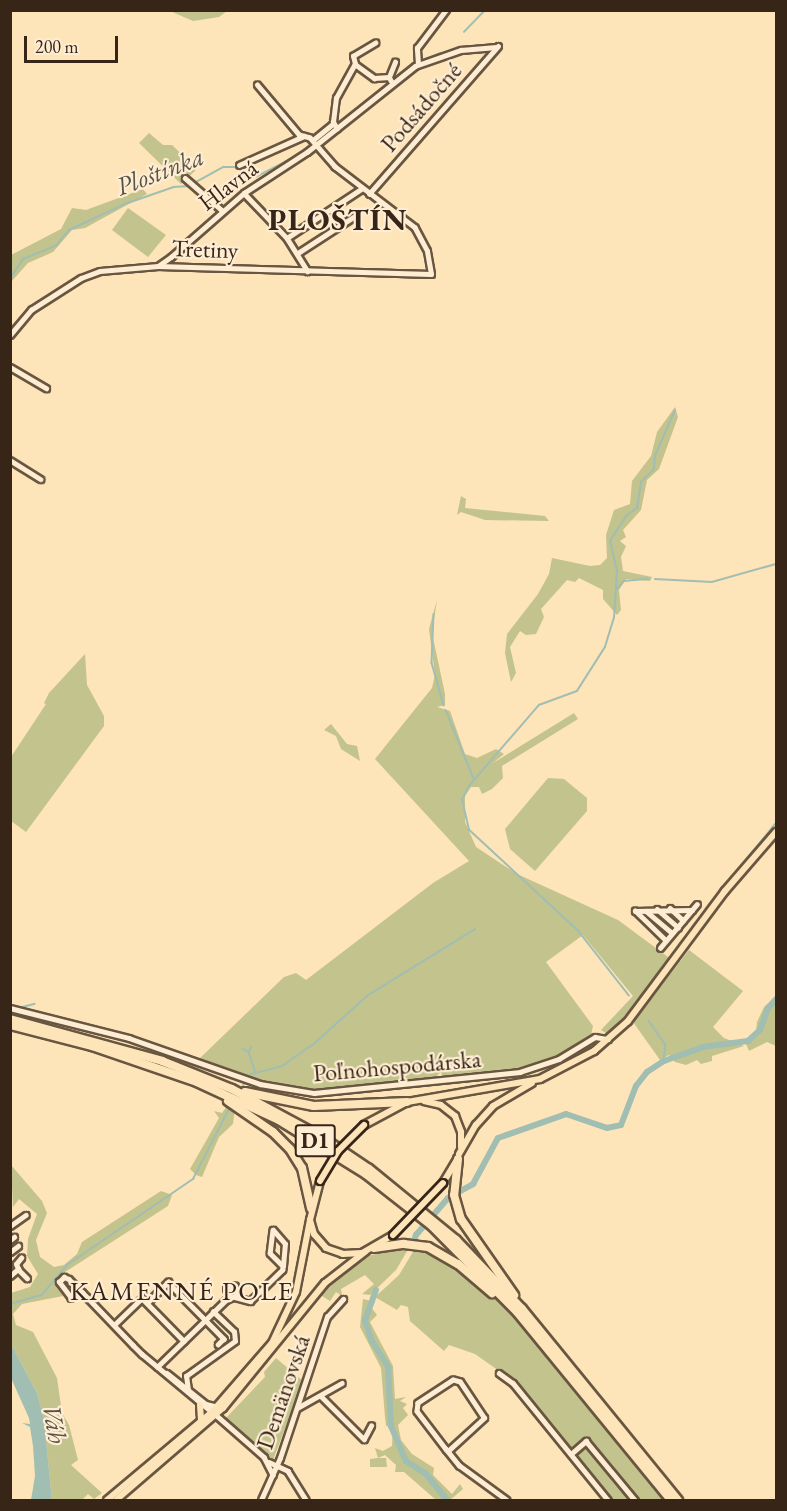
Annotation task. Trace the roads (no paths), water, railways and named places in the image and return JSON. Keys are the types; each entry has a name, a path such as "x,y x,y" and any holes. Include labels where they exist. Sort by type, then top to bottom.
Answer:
{"highway":[{"name":"D1","path":"10,1019 162,1061 232,1089 323,1138 424,1216 529,1317 678,1500"},
{"name":"D1","path":"10,1025 92,1046 197,1082 279,1119 319,1143 424,1216"},
{"path":"197,1082 249,1114 286,1144 302,1168 311,1208"},
{"path":"232,1089 314,1106 407,1102"},
{"path":"458,1156 455,1182 458,1213 529,1317"},
{"name":"D1","path":"433,1224 547,1347 671,1500"},
{"path":"374,1248 398,1244 428,1247 475,1277 547,1347"}],"main road":[{"path":"107,1500 220,1407 252,1372 325,1283 393,1235 443,1184 458,1156 493,1106 540,1079 577,1063 610,1039 641,1005 718,900 777,832"},
{"path":"272,1347 296,1292 311,1208 320,1181 338,1151 364,1125 407,1102 540,1079"},
{"path":"421,1100 441,1105 455,1116 461,1132 458,1156"},
{"path":"310,1220 315,1236 328,1249 347,1255 366,1252"},
{"path":"200,1405 201,1422"},
{"path":"116,1500 213,1411"}],"street":[{"path":"416,65 417,48 446,10"},
{"path":"335,126 336,98 355,64 354,54 375,43"},
{"name":"Hlavná","path":"158,266 244,193 316,142 390,79 416,65 461,50 497,46"},
{"name":"Podsádočné","path":"369,194 497,46"},
{"path":"355,64 374,78 390,79 395,62"},
{"path":"257,85 304,136 316,142 361,189 369,194"},
{"path":"238,165 304,136"},
{"path":"186,178 223,210"},
{"path":"287,238 361,189"},
{"path":"244,193 287,238 308,271"},
{"name":"Tretiny","path":"10,335 31,310 81,278 100,271 158,266 431,274 427,250 415,228 369,194"},
{"path":"298,253 355,216"},
{"path":"10,367 46,388"},
{"path":"10,460 41,479"},
{"path":"660,948 697,904"},
{"path":"666,941 633,913 669,908 692,910"},
{"path":"669,908 683,920"},
{"path":"657,909 678,927"},
{"path":"640,919 647,911"},
{"path":"647,911 672,933"},
{"name":"Poľnohospodárska","path":"10,1008 129,1038 260,1084 314,1093 520,1072 559,1059 595,1036 610,1039"},
{"path":"11,1228 26,1215"},
{"path":"226,1291 244,1301 250,1301 283,1266 285,1244 273,1230 270,1253 283,1266"},
{"path":"10,1252 18,1246"},
{"path":"21,1258 16,1264 27,1278"},
{"path":"10,1275 18,1269"},
{"path":"83,1293 71,1298 59,1282 66,1277 83,1293 157,1367 200,1405 213,1411"},
{"path":"147,1303 168,1282 224,1339 218,1345"},
{"path":"219,1306 226,1291 235,1286 234,1296"},
{"path":"157,1367 219,1306 234,1296"},
{"path":"114,1325 142,1298 184,1341"},
{"name":"Demänovská","path":"261,1500 278,1464 329,1312 343,1299"},
{"path":"188,1390 186,1376 236,1341 234,1332 213,1312"},
{"path":"157,1367 188,1390 269,1461 278,1464 290,1474 306,1500"},
{"path":"499,1373 513,1383 608,1500"},
{"path":"448,1451 484,1418 453,1380 416,1408 448,1451 470,1475 507,1500"},
{"path":"297,1408 342,1383"},
{"path":"321,1396 364,1439 371,1426"},
{"path":"213,1411 220,1407 222,1420"},
{"path":"571,1454 586,1441 635,1500"},
{"path":"269,1461 273,1475"}],"waterway":[{"name":"Ploštínka","path":"464,32 485,10"},
{"name":"Ploštínka","path":"419,62 440,53"},
{"name":"Ploštínka","path":"311,146 416,63"},
{"name":"Ploštínka","path":"10,279 23,259 56,246 69,230 125,204 174,187 189,186 223,167 235,167 256,177 300,154"},
{"path":"629,996 578,931 469,830 462,800 469,786 539,705 577,691 605,647 614,618 617,571 610,541 626,516 637,508 641,482 654,469 655,456 675,410"},
{"path":"655,579 712,582 776,564"},
{"path":"617,589 624,581 648,579"},
{"path":"434,614 432,663 444,705"},
{"path":"446,710 474,779"},
{"path":"740,867 776,823"},
{"path":"251,1074 282,1066 315,1043 367,996 475,929"},
{"path":"412,1247 416,1235 448,1198 473,1184 498,1138 566,1114 607,1128 621,1125 636,1086 647,1072 664,1061 703,1047 748,1041 760,1030 768,1008 776,999"},
{"path":"11,1006 19,1008 34,1004"},
{"path":"649,1021 666,1045 664,1061"},
{"path":"252,1047 249,1052 255,1071"},
{"path":"243,1049 249,1052"},
{"path":"243,1086 245,1082"},
{"path":"10,1304 42,1295 67,1265 193,1179 229,1109"},
{"path":"376,1290 365,1321 372,1341 388,1367 391,1426 406,1461 426,1474 447,1500"}],"district":[{"name":"PLOŠTÍN","path":"338,220"},
{"name":"KAMENNÉ POLE","path":"182,1291"}],"water label":[{"name":"Váh","path":"54,1424"}]}
